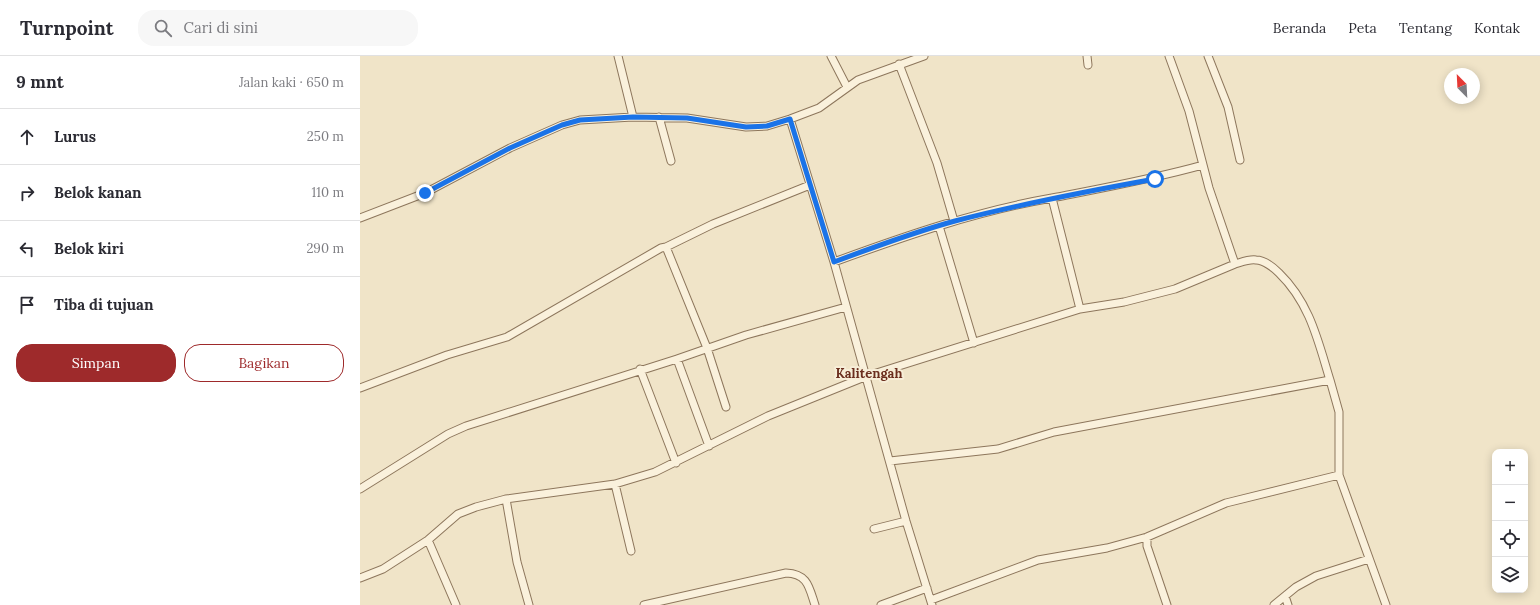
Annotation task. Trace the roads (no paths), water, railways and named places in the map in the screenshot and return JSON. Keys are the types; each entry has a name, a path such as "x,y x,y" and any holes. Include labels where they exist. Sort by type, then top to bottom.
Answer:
{"street":[{"path":"618,56 633,117"},
{"path":"830,56 847,87"},
{"path":"360,218 425,193 510,148 562,125 580,120 659,117 687,118 746,127 767,126 819,108 834,99 847,87 858,80 924,56"},
{"path":"1087,56 1088,65"},
{"path":"1169,56 1189,111 1203,165 1235,264"},
{"path":"1208,56 1228,107 1240,160"},
{"path":"899,64 937,163 954,221"},
{"path":"659,117 671,161"},
{"path":"790,119 834,262 906,521 931,602 1038,560 1107,548 1147,537 1226,503 1339,475"},
{"path":"834,262 893,240 954,221 1052,198 1155,179 1203,165"},
{"path":"360,388 447,355 507,337 661,248 713,224 810,185"},
{"path":"1052,198 1080,309"},
{"path":"939,226 974,342"},
{"path":"666,247 707,348 726,407"},
{"path":"360,578 383,569 428,540 458,514 476,507 506,499 615,484 656,472 768,416 866,376 1080,309 1124,302 1174,289 1235,264 1257,260 1273,267 1286,280 1300,297 1313,323 1339,412 1339,475 1386,605"},
{"path":"360,489 448,434 466,426 677,359 746,335 846,307"},
{"path":"677,359 710,446"},
{"path":"640,370 676,463"},
{"path":"890,461 998,449 1054,432 1330,380"},
{"path":"615,484 631,552"},
{"path":"506,499 517,562 528,605"},
{"path":"874,529 906,521"},
{"path":"1147,537 1147,546 1167,605"},
{"path":"428,540 456,605"},
{"path":"1274,605 1296,587 1316,576 1369,559"},
{"path":"644,605 786,573 796,574 803,578 809,586 815,605"},
{"path":"881,605 927,588"},
{"path":"1285,596 1288,605"}],"district":[{"name":"Kalitengah","path":"869,373"}]}
